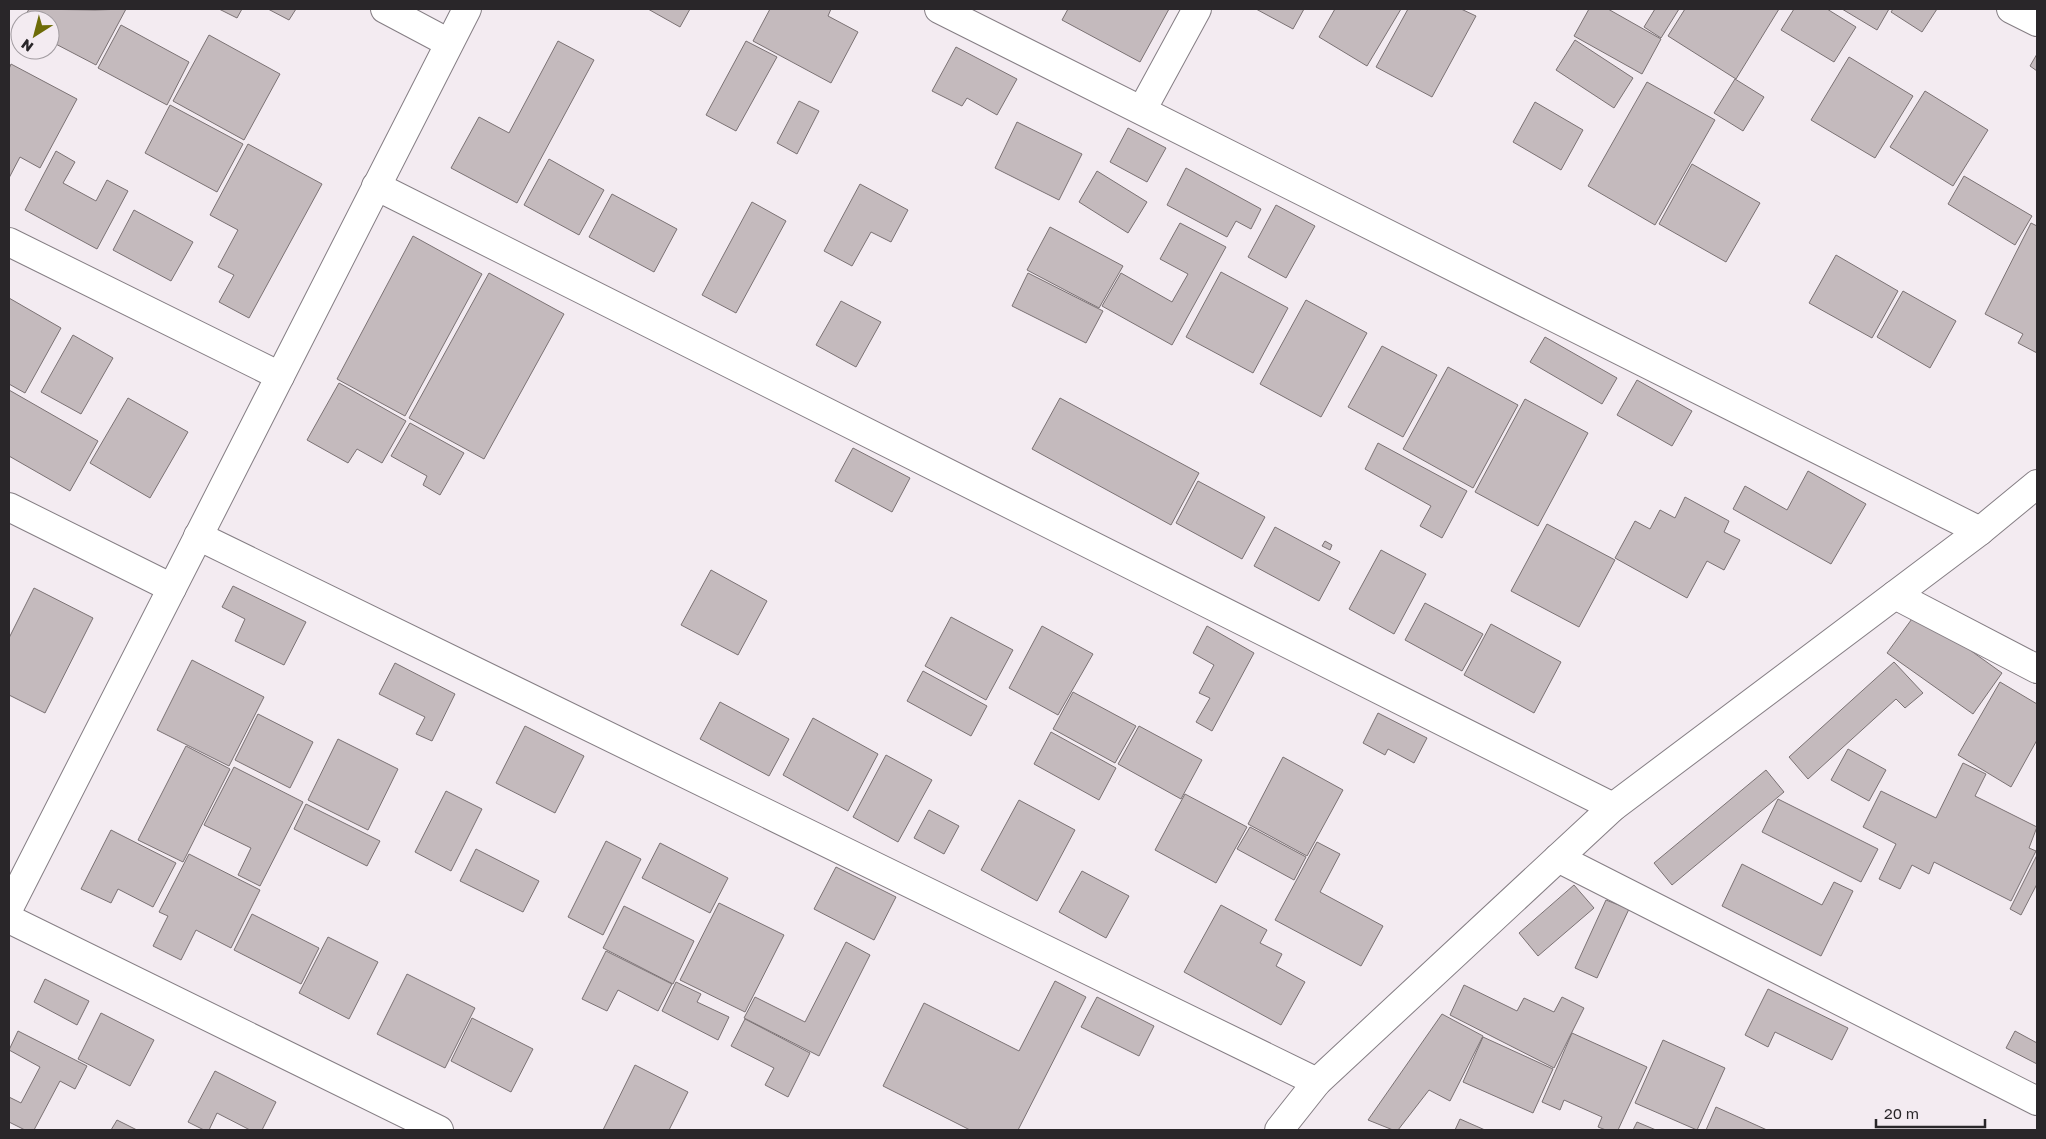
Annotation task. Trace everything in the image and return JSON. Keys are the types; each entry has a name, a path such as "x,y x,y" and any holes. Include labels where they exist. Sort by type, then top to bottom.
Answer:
{"street":[{"path":"384,9 449,43"},
{"path":"9,908 466,9"},
{"path":"939,9 1980,531"},
{"path":"1142,110 1197,9"},
{"path":"2011,9 2037,22"},
{"path":"376,186 1613,807"},
{"path":"9,242 280,376"},
{"path":"1279,1130 1317,1082 1613,807 1980,531 2037,484"},
{"path":"9,507 172,588"},
{"path":"198,536 1317,1082"},
{"path":"1895,595 2037,669"},
{"path":"1558,858 2037,1101"},
{"path":"9,920 439,1130"}],"building":[{"path":"126,9 96,65 60,46 60,10 28,10"},
{"path":"219,9 242,9 237,18"},
{"path":"268,9 296,9 289,20"},
{"path":"648,9 690,9 680,27"},
{"path":"770,9 831,9 828,16 858,32 831,83 753,41"},
{"path":"1068,9 1169,9 1140,62 1062,20"},
{"path":"1256,9 1304,9 1293,29"},
{"path":"1335,9 1401,9 1367,66 1319,37"},
{"path":"1408,9 1461,9 1476,16 1432,97 1376,67"},
{"path":"1589,9 1608,9 1661,39 1642,74 1574,36"},
{"path":"1655,9 1679,9 1661,38 1644,27"},
{"path":"1685,9 1779,9 1736,79 1668,36"},
{"path":"1794,9 1827,9 1856,27 1834,62 1781,30"},
{"path":"1842,9 1889,9 1877,30"},
{"path":"1893,9 1937,9 1922,32 1891,12"},
{"path":"121,25 189,62 167,105 98,68"},
{"path":"209,35 280,74 244,140 173,101"},
{"path":"1575,40 1633,78 1614,108 1556,70"},
{"path":"558,41 594,60 517,203 451,168 479,117 509,133"},
{"path":"746,41 777,57 736,131 706,115"},
{"path":"956,47 1017,79 997,115 967,98 962,106 932,91"},
{"path":"2037,54 2037,71 2030,66"},
{"path":"1849,57 1913,96 1875,158 1811,120"},
{"path":"11,64 77,99 40,168 20,157 9,178 9,69"},
{"path":"1735,79 1764,97 1743,131 1714,113"},
{"path":"1647,82 1715,120 1655,225 1588,186"},
{"path":"1925,91 1988,130 1953,186 1890,147"},
{"path":"799,101 819,111 797,154 777,143"},
{"path":"1535,102 1583,130 1561,170 1513,142"},
{"path":"170,105 243,144 217,192 145,153"},
{"path":"1017,122 1082,154 1059,200 995,168"},
{"path":"1128,128 1166,148 1147,182 1110,162"},
{"path":"248,144 322,184 249,318 219,302 234,275 218,267 238,230 210,215"},
{"path":"56,151 75,162 63,183 96,201 107,180 128,191 97,249 25,210"},
{"path":"549,159 604,190 579,235 524,205"},
{"path":"1692,164 1760,203 1726,262 1659,224"},
{"path":"1186,168 1261,209 1251,229 1236,221 1227,237 1167,205"},
{"path":"1097,171 1147,202 1128,233 1079,202"},
{"path":"1964,176 2032,216 2015,245 1948,204"},
{"path":"860,184 908,210 891,242 871,232 852,266 824,251"},
{"path":"612,194 677,229 654,272 589,237"},
{"path":"752,202 786,221 736,313 702,295"},
{"path":"1276,205 1315,226 1286,278 1248,257"},
{"path":"134,210 193,242 171,281 113,250"},
{"path":"1180,223 1226,247 1172,345 1102,306 1121,273 1172,302 1188,274 1160,259"},
{"path":"2031,223 2037,226 2037,353 2018,343 2023,334 1985,314"},
{"path":"1050,227 1123,266 1099,308 1027,270"},
{"path":"413,236 482,274 405,416 337,379"},
{"path":"1836,255 1898,291 1872,338 1809,303"},
{"path":"1221,272 1288,308 1253,373 1186,337"},
{"path":"489,273 564,314 484,459 409,418"},
{"path":"1028,273 1103,311 1086,343 1012,306"},
{"path":"1903,291 1956,321 1930,368 1877,337"},
{"path":"9,298 61,328 25,393 9,384"},
{"path":"1306,300 1367,333 1321,417 1260,384"},
{"path":"841,301 881,322 856,367 816,345"},
{"path":"73,335 113,358 81,414 41,392"},
{"path":"1545,337 1617,378 1602,404 1530,362"},
{"path":"1382,346 1437,375 1403,437 1348,407"},
{"path":"1448,367 1518,405 1473,488 1403,449"},
{"path":"1637,380 1692,411 1672,446 1617,415"},
{"path":"339,383 406,421 382,463 357,449 348,463 307,440"},
{"path":"9,390 98,441 70,491 9,456"},
{"path":"128,398 188,432 150,498 90,463"},
{"path":"1060,398 1199,473 1171,525 1032,449"},
{"path":"1525,399 1588,433 1538,526 1475,492"},
{"path":"410,423 464,453 440,495 423,485 427,476 391,456"},
{"path":"1378,443 1467,491 1442,538 1420,526 1431,506 1365,469"},
{"path":"853,448 910,478 892,512 835,481"},
{"path":"1808,471 1866,504 1831,564 1733,509 1745,486 1787,510"},
{"path":"1198,481 1265,517 1242,559 1176,523"},
{"path":"1685,497 1729,521 1724,532 1740,540 1724,570 1707,561 1687,598 1615,558 1635,521 1650,529 1660,510 1675,518"},
{"path":"1547,524 1615,560 1579,627 1511,591"},
{"path":"1275,527 1340,562 1319,601 1254,566"},
{"path":"1325,541 1332,545 1330,550 1322,546"},
{"path":"1381,550 1426,574 1394,634 1349,609"},
{"path":"711,570 767,601 738,655 681,625"},
{"path":"233,586 306,622 284,665 235,641 245,619 222,607"},
{"path":"34,588 93,618 45,713 9,695 9,638"},
{"path":"1425,603 1483,634 1462,671 1405,640"},
{"path":"1917,612 2002,673 1973,714 1887,653"},
{"path":"951,617 1013,650 986,700 925,666"},
{"path":"1491,624 1561,662 1534,713 1464,675"},
{"path":"1042,626 1093,654 1058,715 1009,688"},
{"path":"1207,626 1254,653 1212,731 1196,722 1210,698 1199,693 1214,665 1193,653"},
{"path":"192,660 264,697 229,766 157,730"},
{"path":"1894,662 1923,693 1905,708 1896,699 1808,779 1789,757"},
{"path":"395,663 455,694 432,741 416,734 425,717 379,694"},
{"path":"923,671 987,706 971,736 907,701"},
{"path":"2000,682 2037,704 2037,740 2011,787 1958,755"},
{"path":"1073,692 1136,726 1115,763 1053,729"},
{"path":"720,702 789,739 769,776 700,739"},
{"path":"1378,713 1427,738 1414,763 1388,749 1385,755 1363,743"},
{"path":"258,714 313,742 290,788 235,760"},
{"path":"813,718 878,754 848,811 783,775"},
{"path":"525,726 584,756 555,813 496,783"},
{"path":"1139,726 1202,760 1181,799 1118,764"},
{"path":"1051,732 1116,768 1099,800 1034,764"},
{"path":"338,739 398,769 368,830 308,800"},
{"path":"186,746 230,769 183,862 138,840"},
{"path":"1848,749 1886,770 1869,801 1831,780"},
{"path":"886,755 932,780 898,842 853,817"},
{"path":"1283,757 1343,790 1307,856 1248,824"},
{"path":"1963,763 1986,774 1975,796 2037,827 2029,848 2036,851 2011,901 1934,862 1929,874 1912,865 1900,889 1879,879 1896,844 1863,827 1881,791 1936,818"},
{"path":"234,767 303,802 260,886 238,875 251,848 204,825"},
{"path":"1766,770 1784,792 1672,885 1654,863"},
{"path":"446,791 482,809 451,871 415,852"},
{"path":"1185,794 1247,827 1216,883 1155,850"},
{"path":"1778,799 1878,849 1861,882 1762,832"},
{"path":"1019,800 1075,830 1037,901 981,870"},
{"path":"306,804 380,841 367,866 294,829"},
{"path":"929,810 959,826 944,854 914,838"},
{"path":"1250,827 1306,857 1294,880 1237,849"},
{"path":"111,830 176,863 153,907 118,889 111,903 81,889"},
{"path":"606,841 641,859 603,935 568,917"},
{"path":"1317,842 1340,854 1320,892 1383,926 1361,966 1275,920"},
{"path":"660,843 728,878 710,913 642,878"},
{"path":"476,849 539,881 523,912 460,881"},
{"path":"189,854 260,890 231,948 196,930 181,960 153,946 168,916 159,912"},
{"path":"2037,855 2037,884 2021,915 2010,909"},
{"path":"1742,864 1822,905 1834,882 1853,891 1821,956 1722,906"},
{"path":"836,867 896,897 874,940 814,909"},
{"path":"1082,871 1129,896 1106,938 1059,912"},
{"path":"1574,885 1594,908 1538,956 1519,933"},
{"path":"1606,900 1629,909 1597,978 1575,968"},
{"path":"719,903 784,935 745,1012 680,980"},
{"path":"1221,905 1267,930 1260,943 1282,954 1276,966 1305,982 1281,1025 1184,972"},
{"path":"624,906 694,941 673,984 603,948"},
{"path":"252,914 319,948 301,984 234,950"},
{"path":"328,937 378,962 349,1019 299,993"},
{"path":"846,942 870,955 819,1056 744,1018 755,997 805,1022"},
{"path":"606,951 672,984 658,1011 618,990 607,1011 582,999"},
{"path":"407,974 475,1008 445,1068 377,1034"},
{"path":"45,979 89,1001 77,1025 34,1002"},
{"path":"1055,981 1086,997 1018,1130 970,1130 883,1086 924,1003 1019,1051"},
{"path":"676,982 701,994 697,1002 729,1017 718,1040 662,1011"},
{"path":"1464,985 1517,1011 1524,998 1554,1012 1562,997 1584,1008 1554,1068 1450,1015"},
{"path":"1768,989 1848,1028 1832,1060 1775,1032 1768,1047 1745,1035"},
{"path":"1097,997 1154,1026 1139,1056 1081,1027"},
{"path":"101,1013 154,1040 130,1086 78,1059"},
{"path":"1442,1014 1483,1036 1450,1101 1429,1090 1398,1130 1393,1130 1368,1120"},
{"path":"472,1018 533,1049 511,1092 451,1061"},
{"path":"745,1019 810,1053 788,1097 765,1085 774,1068 731,1046"},
{"path":"18,1031 87,1066 75,1089 60,1081 34,1130 25,1130 9,1122 9,1097 21,1103 40,1067 9,1050"},
{"path":"2015,1031 2037,1043 2037,1064 2006,1048"},
{"path":"1572,1033 1647,1067 1618,1130 1606,1130 1598,1127 1602,1117 1564,1100 1560,1110 1542,1102"},
{"path":"1483,1037 1553,1069 1533,1113 1463,1082"},
{"path":"1663,1040 1725,1068 1697,1130 1635,1103"},
{"path":"635,1065 688,1092 669,1130 603,1130"},
{"path":"215,1071 276,1102 262,1130 250,1130 217,1113 209,1130 204,1130 188,1122"},
{"path":"1716,1107 1767,1130 1706,1130"},
{"path":"1460,1119 1485,1130 1455,1130"},
{"path":"117,1120 137,1130 111,1130"},
{"path":"1637,1122 1656,1130 1633,1130"}]}
